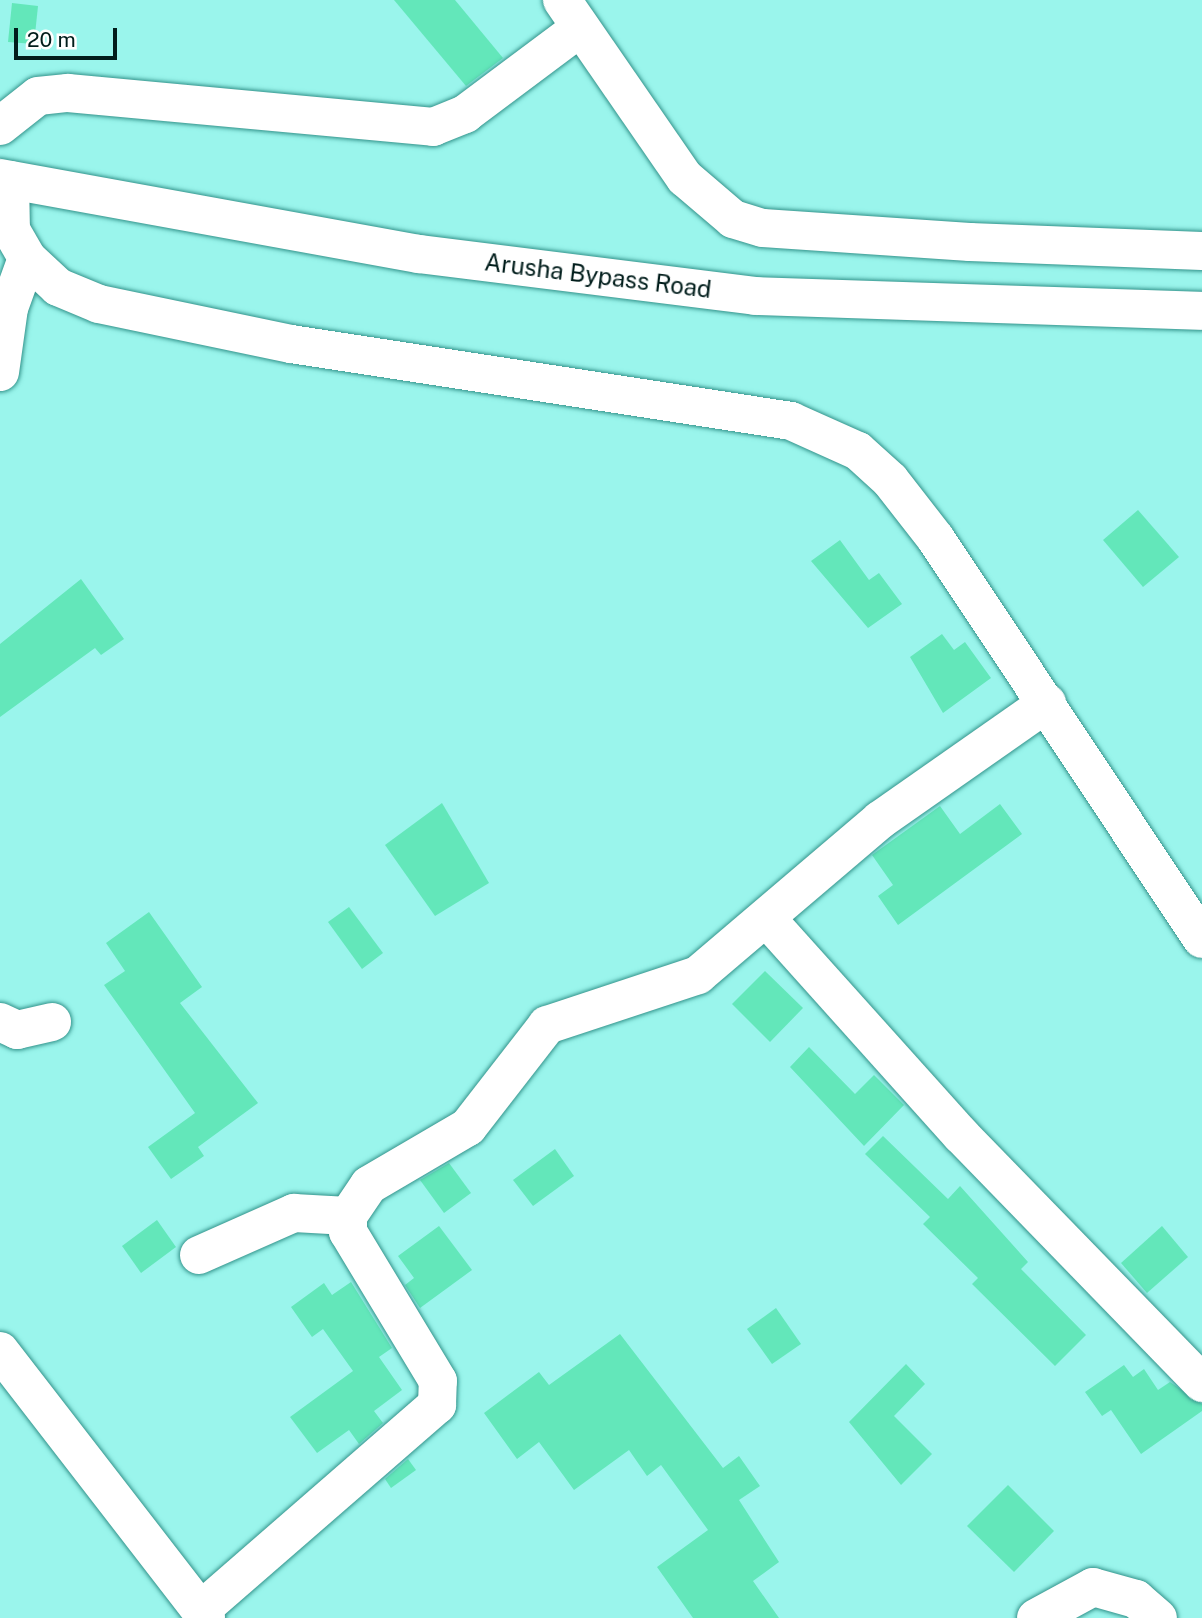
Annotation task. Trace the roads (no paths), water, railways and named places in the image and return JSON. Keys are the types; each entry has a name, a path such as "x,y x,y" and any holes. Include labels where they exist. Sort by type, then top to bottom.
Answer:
{"street":[{"path":"1,124 38,96 68,93 433,127 465,114 571,14 685,178 733,219 763,228 970,242 1202,251"},
{"path":"0,372 9,308 12,254 5,179"},
{"name":"Arusha Bypass Road","path":"5,179 419,254 755,296 1202,311"},
{"path":"12,254 58,287 99,304 291,344 791,421 829,435 858,451 913,506 1202,939"},
{"path":"0,1351 203,1614 437,1405 438,1381 348,1232 348,1216 369,1185 468,1127 488,1108 547,1025 698,975 768,920 880,820 1046,703"},
{"path":"768,920 961,1135 1202,1383"},
{"path":"0,1022 17,1030 52,1022"},
{"path":"199,1255 293,1213 348,1216"},
{"path":"1036,1618 1093,1587 1136,1599 1158,1618"}]}
